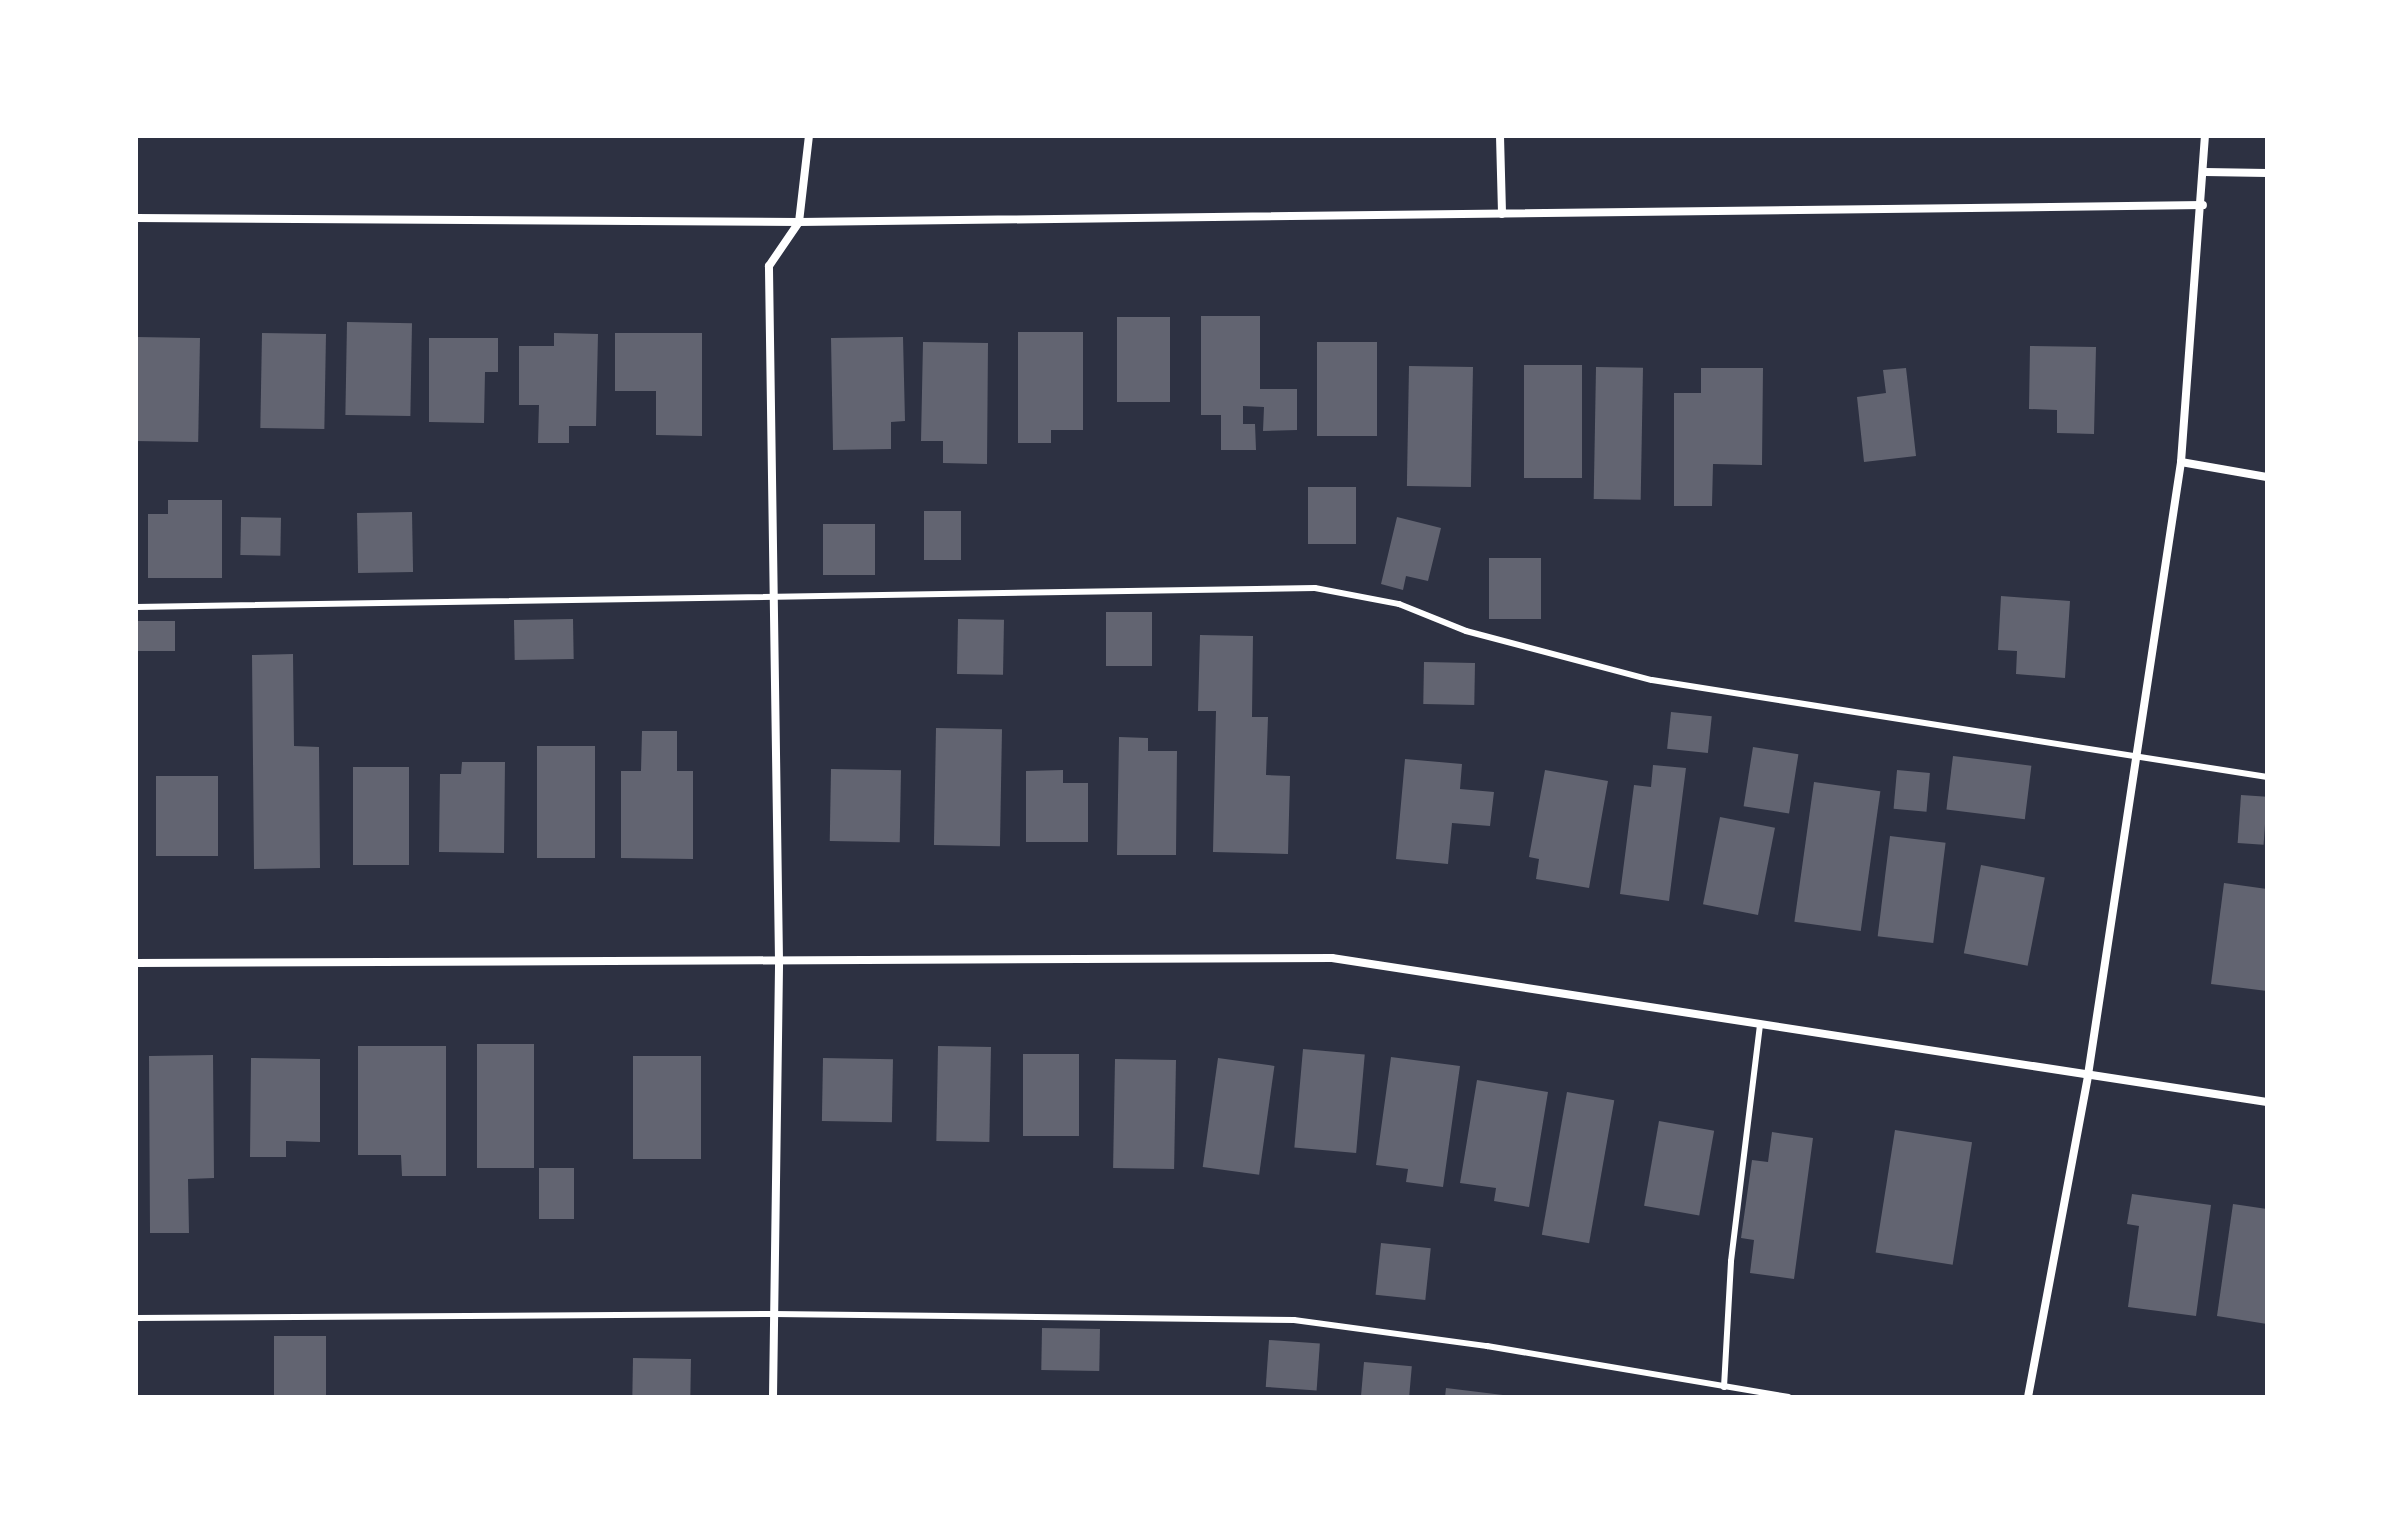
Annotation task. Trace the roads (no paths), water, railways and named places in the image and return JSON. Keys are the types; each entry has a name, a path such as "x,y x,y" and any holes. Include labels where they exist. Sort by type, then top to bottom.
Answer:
{"street":[{"path":"773,1397 779,960 769,266 799,222 809,136"},
{"path":"1500,136 1502,214"},
{"path":"2028,1397 2088,1075 2181,462 2203,205 2205,136"},
{"path":"2205,172 2267,173"},
{"path":"136,218 799,222 2203,205"},
{"path":"2181,462 2267,477"},
{"path":"136,963 1332,958 2267,1102"}],"lane":[{"path":"136,607 1315,588 1399,604 1466,631 1652,680 2267,777"},
{"path":"1724,1387 1731,1261 1760,1024"},
{"path":"136,1318 773,1314 1294,1320 1487,1346 1789,1397"}]}
